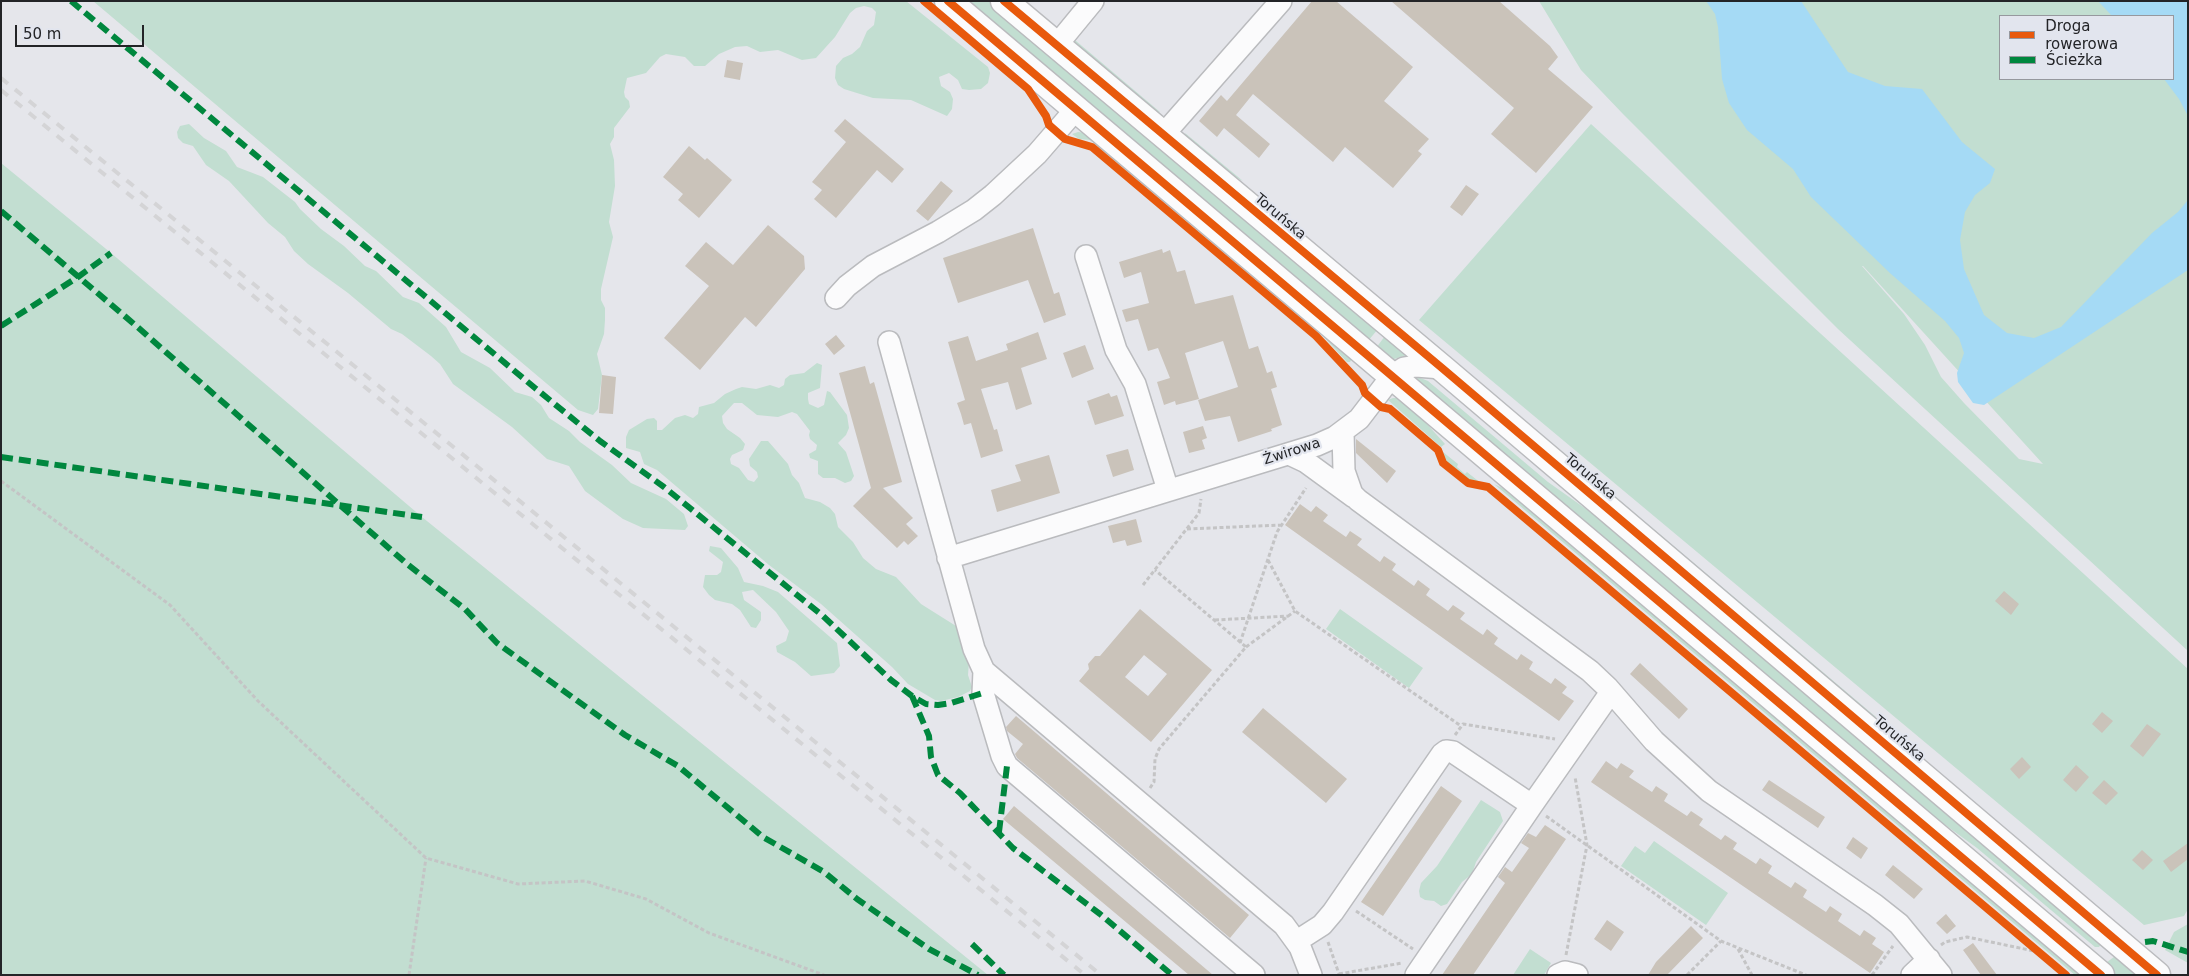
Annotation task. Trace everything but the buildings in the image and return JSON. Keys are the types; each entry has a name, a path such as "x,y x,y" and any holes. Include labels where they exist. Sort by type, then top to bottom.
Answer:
{"main road":[{"path":"948,1 2098,972 2118,941"},
{"name":"Toruńska","path":"1004,1 1442,368 2157,975"}],"street":[{"path":"1056,46 1093,1"},
{"path":"1163,135 1281,1"},
{"path":"836,298 847,286 874,266 938,232 974,210 1037,154 1076,109"},
{"path":"1086,256 1116,350 1135,384 1168,490"},
{"path":"889,342 974,649 984,671 1284,925 1297,942 1311,975"},
{"path":"1392,376 1404,368 1416,366 1442,368"},
{"name":"Żwirowa","path":"948,558 1322,443 1343,432 1359,419 1392,376"},
{"path":"1343,432 1344,471 1352,494 1358,500"},
{"path":"1289,454 1306,462 1590,671 1654,741 1709,791 1874,905 1904,929 1932,963 1912,975"},
{"path":"984,671 983,693 1002,756 1007,766 1254,975"},
{"path":"1421,967 1611,692"},
{"path":"1297,942 1322,925 1442,754 1446,751 1454,752 1530,804 1531,807"}],"path":[{"path":"1143,585 1199,513 1202,505 1199,480"},
{"path":"1,481 170,605 258,701 426,858 518,884 586,881 594,883 646,899 709,933 824,975"},
{"path":"1240,643 1281,524 1306,488"},
{"path":"1186,529 1281,524"},
{"path":"1268,560 1295,611 1461,726"},
{"path":"1154,570 1246,648"},
{"path":"1138,802 1154,782 1155,759 1159,749 1246,648 1295,611"},
{"path":"1214,620 1289,616"},
{"path":"1442,754 1463,724 1572,746 1587,845 1567,969"},
{"path":"1531,807 1721,941 1806,975"},
{"path":"409,975 426,858"},
{"path":"1340,901 1421,967"},
{"path":"1322,925 1339,974 1421,967"},
{"path":"1872,975 1904,929"},
{"path":"1932,963 1945,942 1967,937 2039,952"},
{"path":"1687,975 1721,941"},
{"path":"1738,948 1752,975"}],"green space":[{"path":"93,1 906,1 988,67 990,73 988,83 981,89 969,90 962,89 958,80 949,73 939,77 941,86 950,92 953,99 952,109 947,116 911,100 873,98 844,89 838,85 835,78 836,66 843,58 852,54 860,47 867,31 874,25 876,12 872,8 864,6 856,8 850,13 835,37 816,58 802,60 778,50 760,52 747,46 735,47 719,54 705,66 694,66 685,57 666,54 660,57 646,73 627,78 624,92 630,107 614,128 614,137 610,144 614,160 615,186 609,222 613,237 601,289 601,300 605,308 605,320 604,334 597,354 602,375 598,409 593,415 578,410"},
{"path":"965,1 989,1 1378,329 1368,341"},
{"path":"1539,1 2188,1 2188,651 1838,329 1581,70","holes":["1863,266 2043,464 2019,459 1964,403 1941,377 1925,345 1904,314"]},
{"path":"1069,35 1160,112 1153,111 1070,42"},
{"path":"189,124 204,138 226,151 237,167 263,177 295,202 321,229 344,246 365,266 376,271 403,297 419,303 446,327 461,352 490,368 515,392 532,397 541,405 549,418 569,431 580,442 612,465 631,483 666,499 684,514 688,526 685,530 643,528 623,519 585,491 569,466 547,459 512,427 453,384 440,364 431,356 402,334 391,329 348,293 308,264 294,251 285,237 268,223 229,181 206,165 193,146 183,143 178,138 177,132 180,126"},
{"path":"1591,124 2188,669 2188,909 2184,916 2144,925 1419,320"},
{"path":"1078,132 1087,133 1353,357 1350,362 1347,362 1319,332 1090,140 1079,139 1072,134"},
{"path":"1185,133 1243,181 1227,173 1188,141"},
{"path":"1,163 111,253 422,517 988,975 1,975"},
{"path":"1417,329 1876,717 1874,720 1417,334"},
{"path":"1385,336 1407,355 1391,360 1376,348"},
{"path":"817,363 822,365 820,388 808,393 809,404 818,408 824,405 827,391 830,392 847,415 849,428 846,435 838,443 846,452 854,476 851,481 845,483 835,478 823,478 818,474 818,461 810,458 809,454 816,450 817,445 810,439 810,431 797,414 792,412 778,417 757,415 742,403 734,403 722,416 723,423 727,429 745,444 743,450 732,455 730,459 731,464 739,468 748,480 754,482 758,477 757,472 750,466 749,459 761,441 768,441 788,464 805,498 820,502 830,508 835,514 838,527 853,542 863,558 876,569 896,577 921,604 956,626 969,661 968,675 972,687 970,691 958,697 941,701 935,700 908,684 892,667 821,604 769,565 657,470 644,464 640,452 626,448 626,437 629,430 647,419 654,418 657,421 657,430 662,430 675,418 685,415 693,418 698,414 699,407 714,403 725,394 736,389 742,387 756,389 770,385 779,388 784,385 785,379 790,375 804,373"},
{"path":"1413,375 1428,381 1548,482 1620,533 2101,944 2099,947 2095,947 1977,848 1904,795 1411,376"},
{"path":"1399,398 1408,403 1445,444 1441,447 1388,400"},
{"path":"1443,452 1458,464 1457,467 1465,474 1467,472 1482,484 1472,482 1446,461"},
{"path":"1494,484 1515,494 2085,975 2075,975"},
{"path":"710,546 721,548 738,568 744,582 763,586 778,592 837,643 840,666 834,673 811,676 795,662 777,652 776,646 786,641 789,631 776,612 753,590 742,592 744,600 761,612 761,620 756,628 751,627 740,610 732,604 715,600 709,595 703,587 705,575 717,575 721,572 723,562 709,551"},
{"path":"1340,609 1423,668 1409,688 1326,629"},
{"path":"1481,800 1500,812 1503,821 1476,862 1472,874 1462,882 1447,904 1441,906 1434,901 1425,900 1420,897 1421,883 1437,866"},
{"path":"1654,841 1728,893 1706,925 1621,866 1635,846 1645,853"},
{"path":"2188,924 2188,963 2165,950 2174,932"},
{"path":"1530,949 1551,963 1544,975 1513,975"},
{"path":"2118,954 2142,975 2115,975 2103,965"}],"water":[{"path":"1706,1 1801,1 1848,72 1885,86 1922,89 1962,142 1995,169 1990,183 1975,195 1965,212 1960,240 1964,269 1984,315 2007,333 2034,338 2061,327 2152,233 2178,212 2188,200 2188,270 1984,405 1973,403 1958,382 1957,373 1964,353 1959,338 1945,321 1891,274 1811,197 1793,169 1747,130 1729,103 1722,79 1718,27 1715,14"},
{"path":"2098,1 2188,1 2188,116 2179,99 2165,80 2174,80 2174,15 2111,15"}],"railway":[{"path":"1,78 1101,975"},
{"path":"1,90 1085,975"}],"marked path":[{"path":"71,1 535,388 600,441 664,487 823,616 891,680 912,696 926,704 938,705 983,693"},
{"path":"1,211 134,324 407,564 465,609 497,643 625,735 678,766 763,837 824,872 857,899 929,949 978,975"},
{"path":"1,326 78,277 111,253"},
{"path":"1,457 422,517"},
{"path":"912,696 929,736 931,757 938,775 960,793 1013,848 1100,914 1172,975"},
{"path":"999,832 1007,766"},
{"path":"2145,942 2153,941 2188,952"},
{"path":"972,944 1004,975"}],"cycle path":[{"path":"924,1 1028,89 1046,116 1049,125 1065,139 1092,147 1316,336 1362,385 1365,393 1381,407 1390,409 1438,450 1443,463 1468,483 1488,487 2066,975"},
{"path":"948,1 2101,975"},
{"path":"1004,1 1442,368 2157,975"}]}
